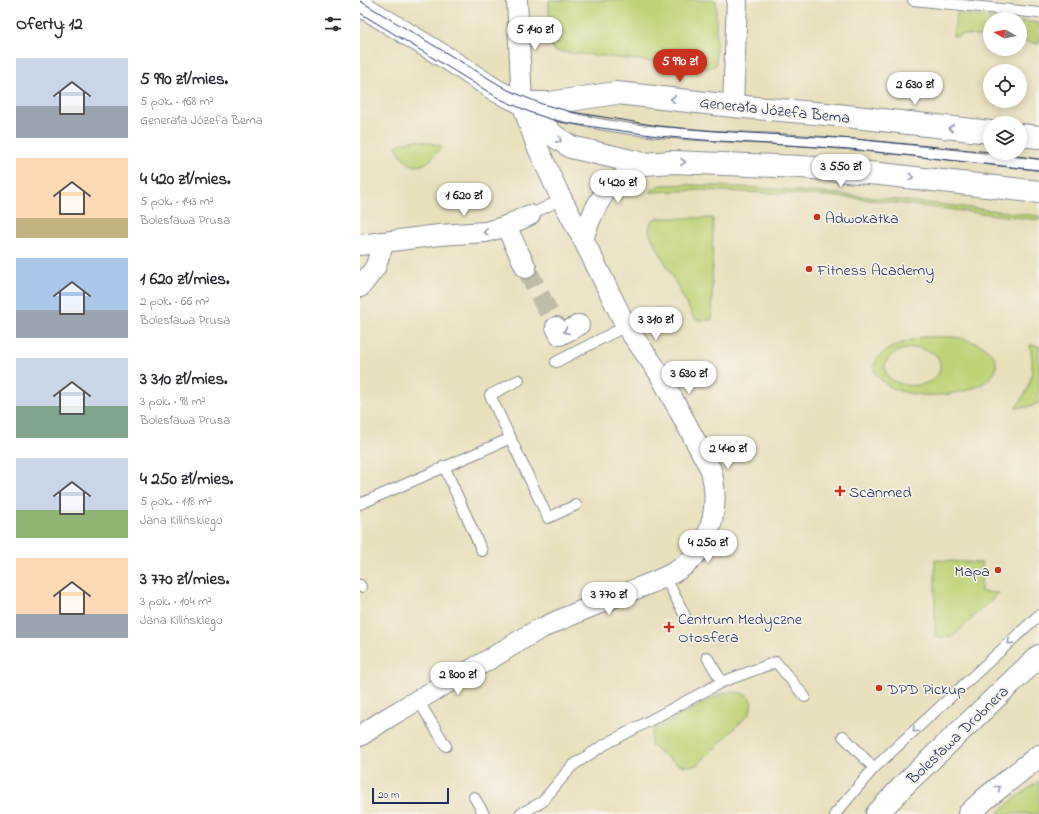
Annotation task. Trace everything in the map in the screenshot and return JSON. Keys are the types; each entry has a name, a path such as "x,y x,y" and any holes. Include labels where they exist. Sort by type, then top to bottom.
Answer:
{"street":[{"path":"360,736 384,720 540,630 580,611 677,570 690,561 700,548 708,535 713,520 715,485 711,470 659,373 626,326 536,144 522,103 518,0"},
{"path":"733,106 736,0"},
{"path":"360,5 448,59 496,91 522,103 554,136 571,147 644,164 672,162 802,167 880,174 1039,192"},
{"name":"Generała Józefa Bema","path":"522,103 550,103 616,93 983,131"},
{"path":"1027,136 1039,137"},
{"path":"583,239 587,227 604,195 612,185 644,164"},
{"path":"360,245 439,235 486,232 506,226 530,215"},
{"path":"506,226 526,268"},
{"path":"360,288 375,268 384,242"},
{"path":"556,327 560,335 579,325"},
{"name":"Bolesława Drobnera","path":"877,814 904,785 1039,656"},
{"path":"969,814 986,798 1039,756"}],"lane":[{"path":"913,0 1039,13"},
{"path":"522,103 576,119 677,134 854,144 1039,165"},
{"path":"530,215 562,199"},
{"path":"556,362 626,326"},
{"path":"519,380 490,395 548,518 576,505"},
{"path":"360,504 511,438"},
{"path":"444,466 482,550"},
{"path":"665,576 685,616"},
{"path":"836,814 874,768 1039,615"},
{"path":"707,657 722,682"},
{"path":"520,814 542,802 572,766 604,745 700,692 722,682 776,662 805,697"},
{"path":"418,700 446,746"},
{"path":"843,736 874,768"},
{"path":"474,797 484,814"}],"green space":[{"path":"549,0 716,0 716,65 709,68 555,51 550,44"},
{"path":"957,13 983,17 983,37 960,34 959,36 953,36"},
{"path":"1027,22 1039,23 1039,44 1027,42"},
{"path":"416,140 442,146 430,160 424,164 418,166 412,165 401,155 396,146"},
{"path":"661,185 737,187 867,197 1039,216 1039,220 853,198 704,190 649,192"},
{"path":"658,218 713,218 712,320 697,320 694,318 649,232 650,223"},
{"path":"922,337 962,338 980,345 989,351 994,357 996,365 995,372 989,379 980,385 968,390 939,395 918,395 899,391 890,387 881,380 875,372 874,365 877,358 899,344","holes":["921,348 933,353 939,359 940,368 934,379 922,384 908,385 896,382 890,378 885,370 885,366 894,354 907,349"]},
{"path":"1030,345 1039,346 1039,403 1027,407 1015,408 1021,401 1029,386 1031,378 1032,363"},
{"path":"935,560 982,563 981,592 999,593 951,638 935,636"},
{"path":"727,692 739,693 748,696 751,703 749,714 699,764 686,766 674,762 651,745 653,730"},
{"path":"1039,781 1039,814 997,814 1014,799"}],"tunnel":[{"path":"526,268 556,327"}],"tram line":[{"path":"360,1 508,90 542,104 572,112 659,126 714,131 855,139 983,151"},
{"path":"360,13 500,99 532,113 559,122 658,136 850,149 1039,170"},
{"path":"1027,157 1039,159"}],"place":[{"name":"Adwokatka","path":"817,217"},
{"name":"Fitness Academy","path":"809,269"},
{"name":"Scanmed","path":"840,491"},
{"name":"Mapa","path":"998,570"},
{"name":"Centrum Medyczne Otosfera","path":"669,627"},
{"name":"DPD Pickup","path":"879,688"}]}
